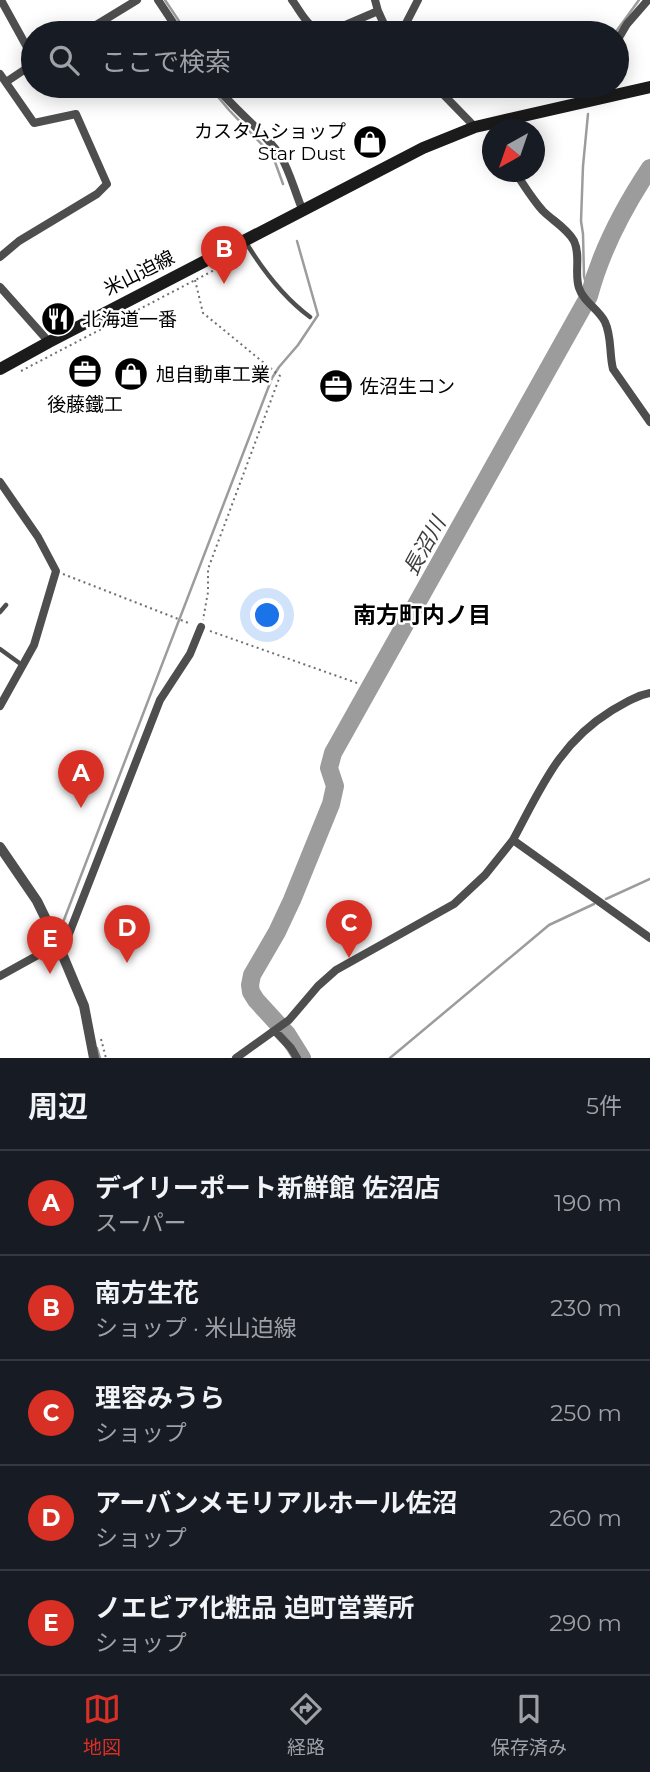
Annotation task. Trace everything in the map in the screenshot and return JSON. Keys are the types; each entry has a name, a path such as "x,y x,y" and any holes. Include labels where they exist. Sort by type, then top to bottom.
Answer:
{"main road":[{"name":"米山迫線","path":"629,92 650,87"},
{"name":"米山迫線","path":"518,119 599,98"},
{"name":"米山迫線","path":"0,369 423,148 482,129"}],"street":[{"path":"1,0 21,36"},
{"path":"103,21 137,0"},
{"path":"158,0 172,21"},
{"path":"292,0 307,21"},
{"path":"375,0 382,21"},
{"path":"407,21 418,0"},
{"path":"629,22 648,0"},
{"path":"355,21 377,11"},
{"path":"0,257 19,241 97,194 107,184 76,114 34,123 3,78 21,70"},
{"path":"226,98 279,155 285,165 300,212"},
{"path":"449,98 482,126"},
{"path":"522,182 534,201 574,240 578,255 577,282 586,301 604,322 610,339 613,369 650,422"},
{"path":"0,287 49,342"},
{"path":"0,482 38,537 56,571 34,645 0,706"},
{"path":"0,976 67,939 160,700 190,654 199,627"},
{"path":"236,1058 289,1020 318,986 336,970 465,895 485,876 513,840 548,775 566,749 604,716 633,698 650,693"},
{"path":"513,840 650,938"},
{"path":"0,847 37,901 58,944 84,1006 94,1058"},
{"path":"278,1028 297,1058"}],"lane":[{"path":"245,241 259,264 291,301 310,317"},
{"path":"0,612 6,605"},
{"path":"0,649 23,665"}],"path":[{"path":"18,373 245,255"},
{"path":"195,281 203,313 280,376 208,569 205,612 199,627"},
{"path":"56,571 199,627 357,683"}],"waterway":[{"path":"165,0 179,21"},
{"path":"624,21 639,0"},
{"path":"219,98 269,152 283,184"},
{"path":"588,114 581,221 584,276 589,296"},
{"name":"長沼川","path":"302,1058 287,1034 256,1000 250,985 252,975 292,900 331,804 335,786 329,768 333,753 589,296 614,230 650,168"},
{"path":"66,952 62,925 272,378 318,315 297,241"},
{"path":"606,899 650,879"},
{"path":"390,1058 549,925 594,904"},
{"path":"97,1048 100,1058"}],"place":[{"name":"カスタムショップ Star Dust","path":"370,142"},
{"name":"南方生花","path":"224,284"},
{"name":"北海道一番","path":"58,319"},
{"name":"後藤鐵工","path":"85,371"},
{"name":"旭自動車工業","path":"131,374"},
{"name":"佐沼生コン","path":"336,386"},
{"name":"デイリーポート新鮮館 佐沼店","path":"81,808"},
{"name":"理容みうら","path":"349,958"},
{"name":"アーバンメモリアルホール佐沼","path":"127,963"},
{"name":"ノエビア化粧品 迫町営業所","path":"50,974"}],"district":[{"name":"南方町内ノ目","path":"422,615"}]}
